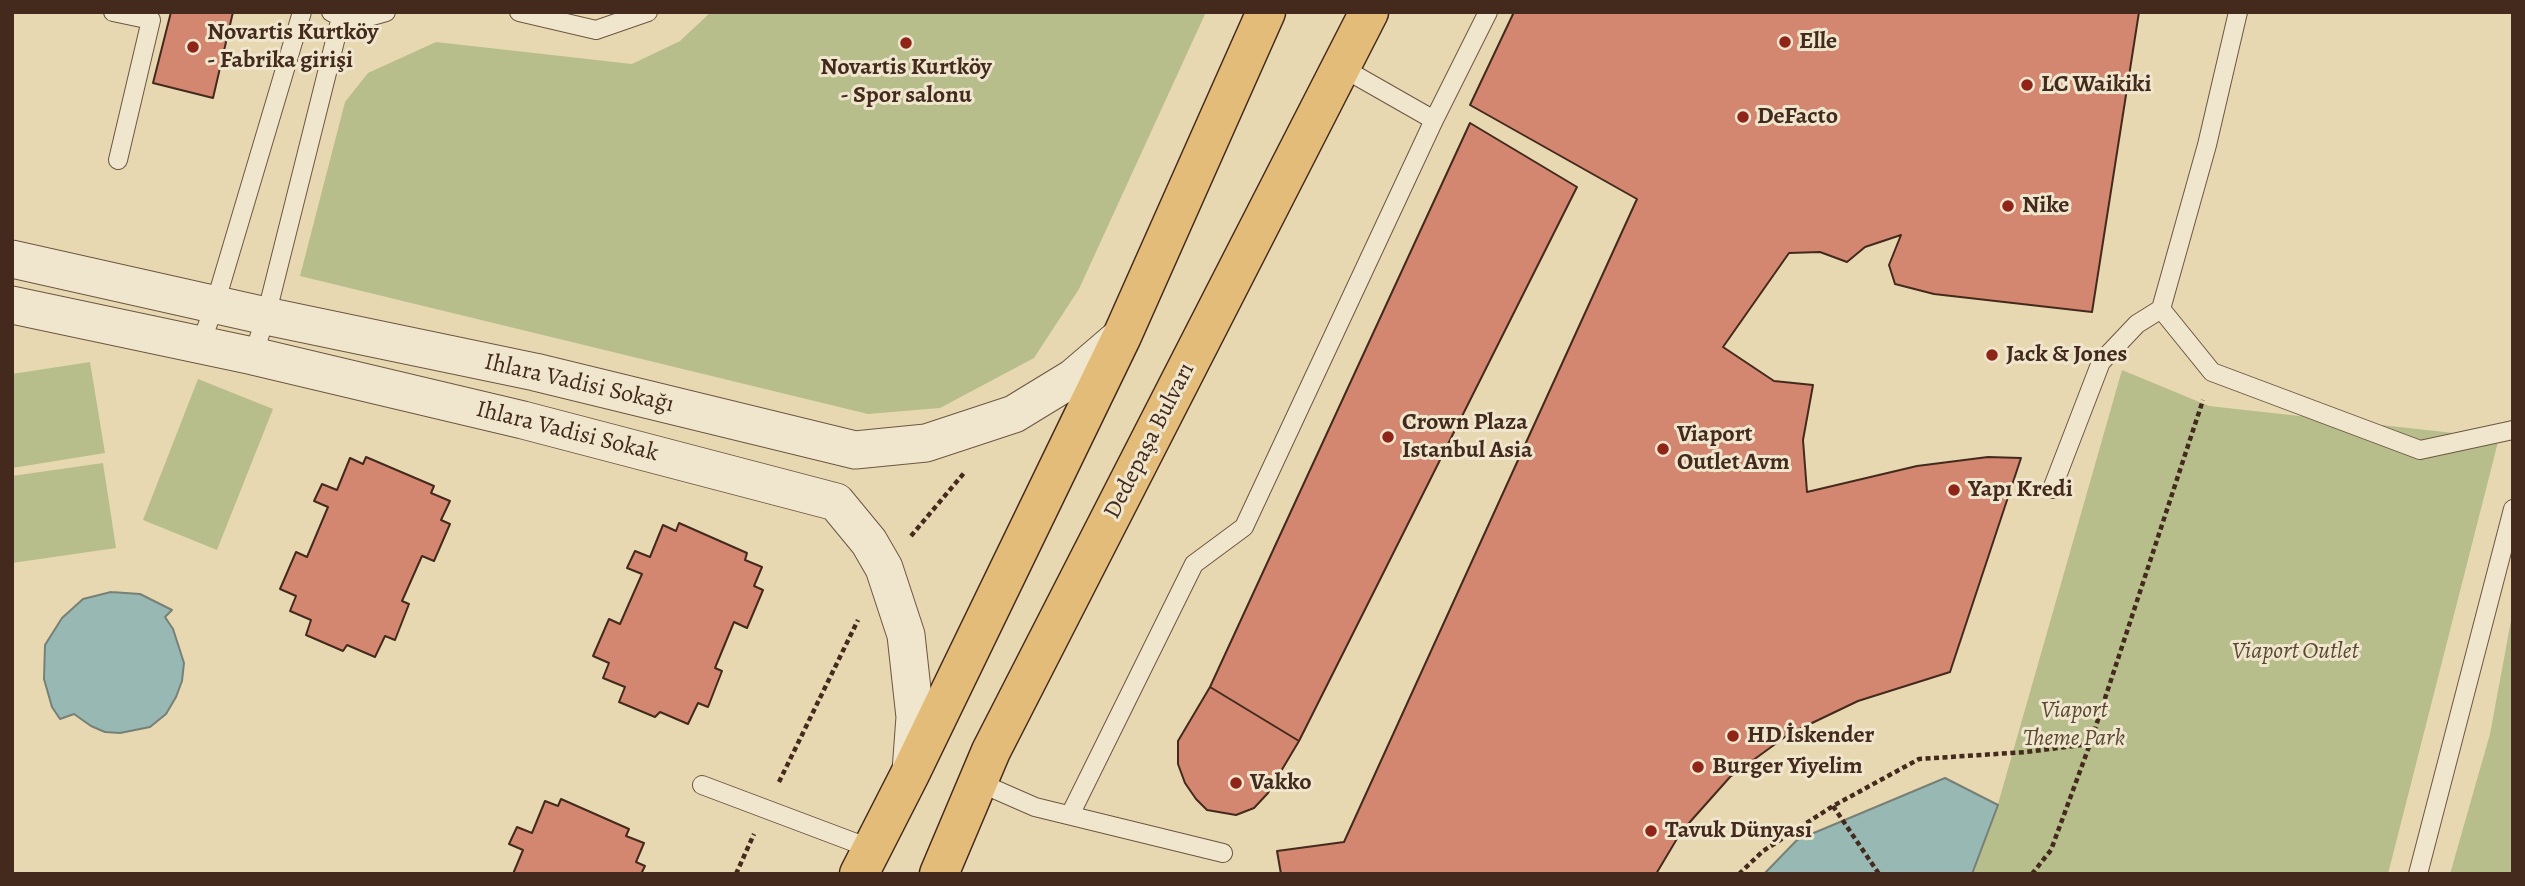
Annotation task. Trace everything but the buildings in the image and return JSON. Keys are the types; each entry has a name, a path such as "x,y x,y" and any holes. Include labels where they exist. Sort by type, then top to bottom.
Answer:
{"main road":[{"path":"866,861 1122,336 1266,12"},
{"name":"Dedepaşa Bulvarı","path":"939,874 991,751 1369,12"}],"street":[{"name":"Ihlara Vadisi Sokağı","path":"12,259 535,372 855,450 926,443 1014,414 1073,378 1122,336"},
{"name":"Ihlara Vadisi Sokak","path":"12,304 253,356 523,420 836,502 869,542 884,568 906,635 915,717 910,774"}],"lane":[{"path":"113,12 151,20 118,160"},
{"path":"200,346 302,12"},
{"path":"253,356 266,316 336,15 361,19 386,12"},
{"path":"519,12 596,30 648,12"},
{"path":"1070,816 1194,564 1244,527 1434,121 1488,12"},
{"path":"2052,489 2101,362 2137,324 2161,309 2207,145 2238,12"},
{"path":"1341,67 1434,121"},
{"path":"2161,309 2212,372 2420,450 2513,430"},
{"path":"2418,874 2513,509"},
{"path":"978,782 1035,807 1223,853"},
{"path":"702,785 866,861"}],"path":[{"path":"2032,874 2051,850 2090,744 2212,372"},
{"path":"1739,874 1763,851 1833,806 1919,759 2026,752 2090,744"},
{"path":"1833,806 1879,874"}],"green space":[{"path":"711,12 1206,12 1079,289 1034,358 940,408 868,414 300,276 345,102 368,73 436,42 632,64 680,41"},
{"path":"90,362 105,453 12,468 12,374"},
{"name":"Viaport Outlet","path":"2122,370 2209,406 2499,438 2388,874 1768,874 1797,840 1945,778 1998,804"},
{"path":"198,379 273,409 217,550 143,520"},
{"path":"103,463 116,548 12,563 12,476"},
{"path":"2513,610 2513,874 2450,874 2490,734"}],"water":[{"path":"111,592 140,594 172,610 165,617 173,629 184,663 182,681 166,714 150,727 120,733 105,732 74,714 60,719 52,707 44,679 45,645 62,618 83,599"},
{"name":"Viaport Theme Park","path":"1945,778 1998,805 1972,874 1764,874 1797,840"}],"place":[{"name":"Elle","path":"1785,42"},
{"name":"Novartis Kurtköy - Spor salonu","path":"906,43"},
{"name":"Novartis Kurtköy - Fabrika girişi","path":"193,47"},
{"name":"LC Waikiki","path":"2027,85"},
{"name":"DeFacto","path":"1743,117"},
{"name":"Nike","path":"2008,206"},
{"name":"Jack & Jones","path":"1992,355"},
{"name":"Crown Plaza Istanbul Asia","path":"1388,437"},
{"name":"Viaport Outlet Avm","path":"1663,449"},
{"name":"Yapı Kredi","path":"1954,490"},
{"name":"HD İskender","path":"1733,736"},
{"name":"Burger Yiyelim","path":"1698,767"},
{"name":"Vakko","path":"1236,783"},
{"name":"Tavuk Dünyası","path":"1651,831"}]}
